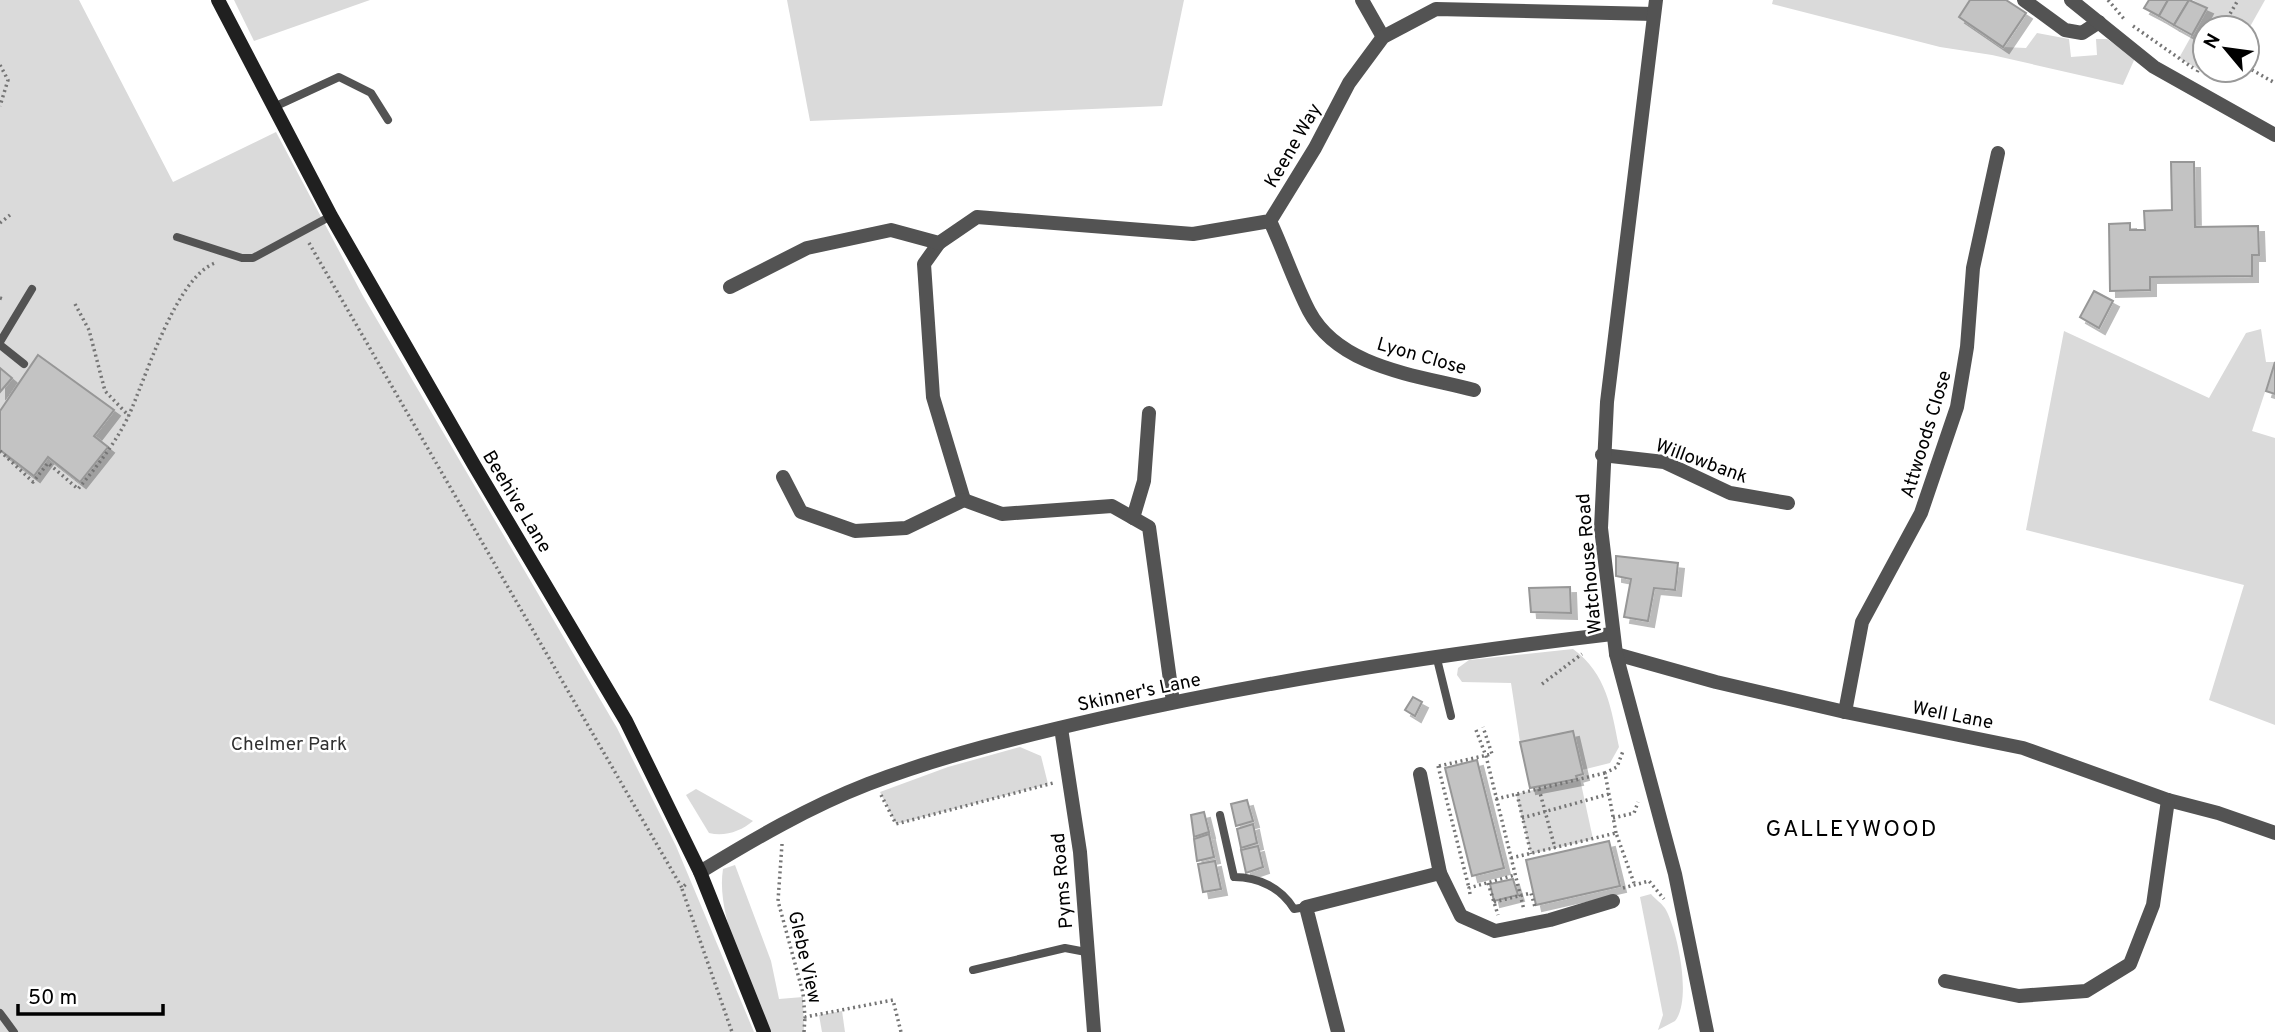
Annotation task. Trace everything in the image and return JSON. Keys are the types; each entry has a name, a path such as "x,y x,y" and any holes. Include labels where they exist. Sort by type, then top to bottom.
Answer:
{"main road":[{"name":"Beehive Lane","path":"218,0 331,216 474,465 626,721 700,872 764,1032"}],"street":[{"path":"1362,0 1383,37"},
{"path":"2024,0 2065,30 2082,33 2099,22"},
{"path":"2079,2 2154,67 2275,135"},
{"name":"Keene Way","path":"1270,222 1315,148 1349,82 1383,37 1436,9 1655,7"},
{"name":"Watchouse Road","path":"1655,7 1602,455 1601,528 1616,654 1682,904 1707,1032"},
{"name":"Attwoods Close","path":"1845,712 1865,615 1921,513 1957,407 1967,348 1975,256 1998,153"},
{"path":"964,500 933,397 924,264 939,243 977,217 1193,234 1270,222"},
{"name":"Lyon Close","path":"1270,222 1309,312 1331,341 1374,364 1474,390"},
{"path":"730,287 807,248 891,230 939,243"},
{"path":"1133,518 1144,481 1149,413"},
{"name":"Willowbank","path":"1602,455 1650,459 1730,494 1788,503"},
{"path":"783,477 801,512 855,531 906,528 964,500 1002,514 1112,506 1149,527 1173,702"},
{"name":"Skinner's Lane","path":"700,872 783,823 874,782 958,754 1173,702 1436,655 1612,634"},
{"name":"Well Lane","path":"1616,654 1716,682 1845,712 2023,748 2168,800 2218,813 2275,834"},
{"name":"Pyms Road","path":"1061,728 1080,852 1094,1032"},
{"path":"1420,774 1440,873 1461,916 1495,931 1613,901"},
{"path":"1945,981 2019,996 2086,991 2130,964 2153,905 2168,800"},
{"path":"1338,1032 1306,907 1440,873"}],"lane":[{"path":"274,107 340,77 371,93 388,120"},
{"path":"177,237 238,256 257,256 331,216"},
{"path":"251,267 257,256"},
{"path":"24,364 0,343 32,289"},
{"path":"1436,655 1451,716"},
{"path":"1220,815 1234,877 1249,877 1276,889 1294,909 1306,907"},
{"path":"973,970 1065,948 1086,952"},
{"path":"0,1013 14,1032"}],"path":[{"path":"2108,0 2123,18 2191,66"},
{"path":"0,65 8,80 0,106"},
{"path":"0,223 10,215"},
{"path":"303,232 681,888 732,1032"},
{"path":"0,451 33,482 48,463 78,489 115,442 129,416 163,328 186,291 210,264 238,256"},
{"path":"75,304 89,330 105,391 129,416"},
{"path":"1542,684 1587,651"},
{"path":"1420,774 1420,771 1438,766 1492,754 1483,727"},
{"path":"1476,730 1486,755 1527,925"},
{"path":"1622,741 1627,762"},
{"path":"1496,799 1605,773 1617,767 1624,752"},
{"path":"1438,766 1474,904"},
{"path":"1605,773 1616,833 1634,884"},
{"path":"874,782 896,824 1068,779"},
{"path":"1539,789 1555,848"},
{"path":"1614,818 1634,813 1639,800 1636,791"},
{"path":"1517,794 1531,853"},
{"path":"1522,818 1609,794"},
{"name":"Glebe View","path":"783,823 778,901 803,993 805,1017 893,1000 901,1032"},
{"path":"1511,858 1616,833"},
{"path":"681,888 700,872"},
{"path":"1469,888 1515,875"},
{"path":"1613,901 1612,892 1649,881 1653,889 1670,905 1682,904"},
{"path":"1488,883 1498,915 1492,916"},
{"path":"1494,902 1531,893 1534,908"},
{"path":"804,1032 805,1017"}],"green space":[{"name":"Chelmer Park","path":"0,0 79,0 173,182 276,132 363,296 617,728 676,846 754,1032 0,1032"},
{"path":"234,0 370,0 254,41"},
{"path":"787,0 1184,0 1162,106 810,121"},
{"path":"1773,0 1970,0 1959,17 2003,47 2026,48 2037,33 2069,39 2071,57 2097,55 2096,39 2107,39 2135,58 2123,85 1992,55 1940,47 1772,4"},
{"path":"2193,0 2265,0 2257,14 2204,14 2207,8"},
{"path":"2191,37 2191,65 2179,58"},
{"path":"2261,329 2266,362 2275,362 2252,431 2275,438 2275,725 2209,700 2244,585 2026,530 2064,331 2209,398 2246,333"},
{"path":"1573,649 1593,669 1606,693 1619,747 1610,763 1582,770 1520,742 1511,683 1462,682 1457,675 1458,668 1469,660"},
{"path":"1020,747 1041,756 1048,784 896,824 880,792 948,767"},
{"path":"1580,779 1593,839 1531,854 1516,794"},
{"path":"696,789 753,821 733,832 709,833 686,795"},
{"path":"735,865 771,961 779,999 803,997 804,1032 771,1032 746,974 730,930 722,888 723,869"},
{"path":"1651,894 1665,908 1671,921 1679,950 1683,983 1680,1011 1675,1021 1658,1030 1663,1015 1640,897"},
{"path":"842,1011 845,1032 822,1032 819,1015"}],"building":[{"path":"1970,0 2006,0 2026,13 2003,47 1959,17"},
{"path":"2149,0 2168,0 2159,16 2144,8"},
{"path":"2168,0 2189,0 2174,25 2159,16"},
{"path":"2189,0 2207,8 2204,14 2191,14 2191,34 2174,25"},
{"path":"2171,162 2194,162 2195,227 2258,226 2259,255 2252,255 2252,276 2150,277 2150,290 2110,291 2109,224 2130,223 2130,230 2145,230 2144,211 2172,210"},
{"path":"2094,291 2113,301 2099,328 2080,317"},
{"path":"38,355 114,410 94,436 108,447 80,482 48,457 34,476 0,450 0,411"},
{"path":"2275,362 2275,394 2266,391"},
{"path":"0,368 12,378 0,392"},
{"path":"1616,556 1678,563 1675,590 1654,588 1648,621 1624,617 1631,579 1616,576"},
{"path":"1570,587 1571,613 1531,612 1529,588"},
{"path":"1413,697 1422,702 1415,716 1405,710"},
{"path":"1573,731 1583,774 1576,776 1577,779 1530,788 1520,742"},
{"path":"1477,760 1504,868 1472,876 1445,768"},
{"path":"1247,800 1253,821 1236,826 1231,804"},
{"path":"1204,812 1209,832 1194,837 1191,815"},
{"path":"1253,824 1257,843 1241,848 1237,829"},
{"path":"1209,834 1214,857 1197,861 1194,839"},
{"path":"1609,841 1620,886 1536,905 1526,860"},
{"path":"1258,846 1263,867 1246,873 1241,850"},
{"path":"1215,861 1221,889 1203,892 1198,864"},
{"path":"1513,879 1518,895 1494,901 1490,884"}],"district":[{"name":"GALLEYWOOD","path":"1852,828"}]}
